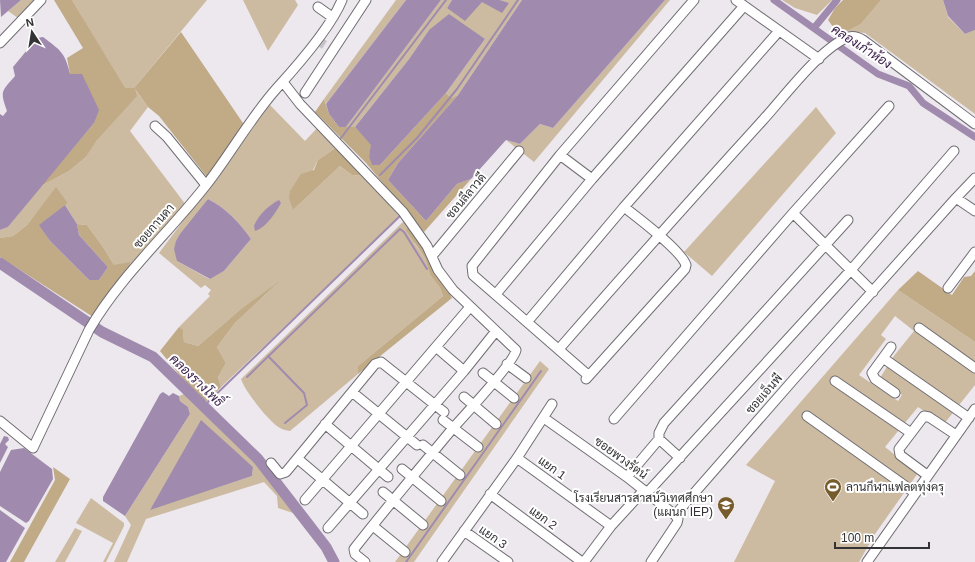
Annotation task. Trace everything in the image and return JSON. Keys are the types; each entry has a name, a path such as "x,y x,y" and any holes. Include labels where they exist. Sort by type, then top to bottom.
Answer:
{"street":[{"path":"0,43 41,0"},
{"name":"ซอยกานดา","path":"0,422 33,448 89,330 99,313 134,268 206,184 269,98 317,40 342,0"},
{"path":"305,93 366,0"},
{"path":"624,207 658,235 682,258 686,268 587,378 559,349 474,274 472,266 560,155 694,0"},
{"path":"736,0 819,59"},
{"path":"496,294 592,179 744,6"},
{"path":"318,7 332,17"},
{"path":"528,321 624,207 779,31"},
{"path":"559,349 658,235 819,59 832,47 847,37 854,36 863,40 975,124"},
{"path":"283,82 300,104 403,212 432,256 438,270 453,290 516,350 493,382 434,454 393,500 354,549 356,554 366,562"},
{"path":"614,418 888,106"},
{"path":"154,126 167,137 206,184"},
{"name":"ซอนลีลาวดี","path":"432,256 519,151"},
{"path":"583,562 611,526 680,458 850,271 954,151"},
{"path":"560,155 592,179"},
{"name":"ซอยเอ็นพี","path":"675,514 794,378 975,178"},
{"path":"956,198 975,211"},
{"path":"793,213 850,271 873,292"},
{"path":"627,476 658,439 664,423 848,220"},
{"path":"948,288 975,252"},
{"path":"306,500 470,307"},
{"path":"919,328 975,368"},
{"path":"328,528 464,371 496,331"},
{"path":"436,347 464,371"},
{"path":"891,347 872,373 875,379 895,393"},
{"path":"883,358 968,418"},
{"path":"271,463 280,474 283,474 298,459 325,424 376,364 381,362 435,404 453,429 478,447"},
{"path":"507,364 526,378"},
{"path":"483,373 514,398"},
{"path":"835,381 911,433"},
{"path":"352,392 407,436 434,454 460,475"},
{"path":"464,397 496,424"},
{"path":"442,562 517,458 552,404"},
{"path":"867,562 975,408"},
{"path":"807,416 915,493"},
{"path":"927,475 900,455 899,449 924,416 956,435"},
{"name":"ซอยพวงรัตน์","path":"544,418 627,476 675,514"},
{"path":"325,424 388,477"},
{"path":"658,439 680,458"},
{"name":"แยก 1","path":"517,458 611,526"},
{"path":"298,459 363,514"},
{"path":"402,469 441,501"},
{"path":"383,492 423,525"},
{"name":"แยก 2","path":"490,494 583,562"},
{"path":"651,562 678,521 675,514"},
{"path":"373,526 405,552"},
{"name":"แยก 3","path":"464,531 508,562"}],"shaded area":[{"path":"0,0 21,0 1,17"},
{"path":"21,0 36,0 18,18 8,11"},
{"path":"54,0 72,0 125,88 134,88 181,32 245,126 207,177 159,116 148,107 135,89 137,96 96,141 86,157 69,171 41,186 94,123 70,74 67,58 83,48"},
{"path":"72,0 207,0 134,88 148,107 130,131 186,205 129,270 114,265 87,225 77,224 65,205 68,203 56,188 27,225 13,236 0,238 0,230 8,227 41,186 69,171 86,157 124,88"},
{"path":"243,0 295,0 298,5 268,51"},
{"path":"396,0 406,0 326,104 324,99"},
{"path":"406,0 441,0 346,127 339,127 329,114 326,104"},
{"path":"441,0 452,0 447,8 482,2 508,3 500,0 522,0 458,95 451,98 446,93 485,39 429,30 409,59 355,127 346,127"},
{"path":"452,0 500,0 509,3 502,13 482,2 465,21 447,8"},
{"path":"522,0 665,0 553,128 540,124 520,144 506,140 471,179 457,184 426,221 388,180 398,163 458,95"},
{"path":"665,0 670,0 534,162 506,140 520,144 540,124 553,128"},
{"path":"782,0 832,0 817,15 795,8"},
{"path":"843,0 881,0 861,24 839,35 828,20 835,8"},
{"path":"881,0 943,0 948,17 965,34 975,30 975,114 865,33 846,31 861,24"},
{"path":"943,0 975,0 975,30 965,34 948,16"},
{"path":"449,14 485,39 446,93 380,165 372,165 369,156 371,145 355,127 409,59 429,30"},
{"path":"43,37 54,45 64,56 70,74 82,74 99,110 94,123 8,227 0,230 0,114 3,116 7,111 3,99 3,92 15,76 13,67 37,38"},
{"path":"446,93 451,98 458,95 398,163 388,180 426,221 457,184 471,179 424,232 366,163 315,112 324,99 329,114 339,127 355,127 372,145 369,156 380,165"},
{"path":"270,105 305,141 318,127 337,147 318,160 293,210 340,166 352,175 364,176 400,217 221,387 218,377 226,363 217,347 235,323 277,284 242,308 198,346 184,342 183,331 179,327 210,296 208,294 211,290 205,285 201,288 159,253","holes":["208,199 232,216 251,239 224,271 209,279 177,261 200,211"]},
{"path":"816,107 836,133 712,276 684,252"},
{"path":"337,147 364,176 352,175 340,166 293,210 289,198 290,191 301,174 314,170 318,160"},
{"path":"56,187 68,203 40,225 50,241 89,280 99,280 108,267 79,235 77,224 87,225 114,265 130,262 129,270 93,317 0,257 0,238 13,236 27,225"},
{"path":"208,199 232,216 251,239 224,271 210,279 177,261 174,249 180,234"},
{"path":"279,200 281,203 270,219 263,227 255,231 254,226 261,214"},
{"path":"65,205 77,224 79,235 108,267 99,280 89,280 50,241 39,225"},
{"path":"404,221 408,226 415,244 425,258 430,275 440,288 443,296 358,366 358,374 290,431 280,428 270,420 258,406 247,391 241,379"},
{"path":"408,226 426,249 452,298 358,374 358,366 443,296 440,288 430,275 425,258 406,230"},
{"path":"918,271 952,295 964,277 971,276 975,271 975,342 898,290"},
{"path":"280,281 235,323 217,347 226,363 218,377 221,387 208,401 200,400 160,351 179,327 183,330 184,342 198,346 242,308"},
{"path":"898,290 975,342 975,385 944,424 918,407 885,447 918,473 875,534 859,562 734,562 775,481 746,465","holes":["895,316 914,331 893,357 880,378 902,395 898,401 859,375 886,339 881,335"]},
{"path":"540,361 549,369 414,562 395,562"},
{"path":"163,392 169,396 173,393 179,396 180,401 188,407 190,414 125,516 103,501 103,497 160,394"},
{"path":"184,394 256,461 296,514 278,508 277,496 264,482 146,519 127,562 114,562 131,525 125,516 190,414 188,407 180,401 179,396","holes":["233,450 253,467 252,476 150,509"]},
{"path":"201,420 253,467 252,476 150,510"},
{"path":"4,436 8,437 9,440 5,444 8,447 0,463 0,444"},
{"path":"24,448 52,469 53,479 29,521 26,523 0,506 0,472 11,450"},
{"path":"53,467 70,479 24,562 10,562 55,480"},
{"path":"91,498 124,523 124,526 106,562 103,562 113,543 76,523"},
{"path":"0,510 25,528 6,562 0,562"},
{"path":"75,528 82,531 65,562 55,562"}],"waterway":[{"path":"341,138 446,0"},
{"path":"380,175 417,138 457,89 518,0"},
{"name":"คลองเก้าห้อง","path":"774,0 878,74 909,86 923,103 975,137"},
{"path":"814,28 837,0"},
{"path":"203,407 401,215"},
{"path":"247,377 400,229 404,232 427,269"},
{"name":"คลองรางโพธิ์","path":"0,263 102,332 153,357 258,459 326,547 334,562"},
{"path":"268,356 304,393 307,405 285,423"},
{"path":"406,562 541,371"}],"tunnel":[{"path":"317,40 334,51"}],"place":[{"name":"ลานกีฬาแฟลตทุ่งครุ","path":"833,502"},
{"name":"โรงเรียนสารสาสน์วิเทศศึกษา (แผนก IEP)","path":"726,520"}]}
